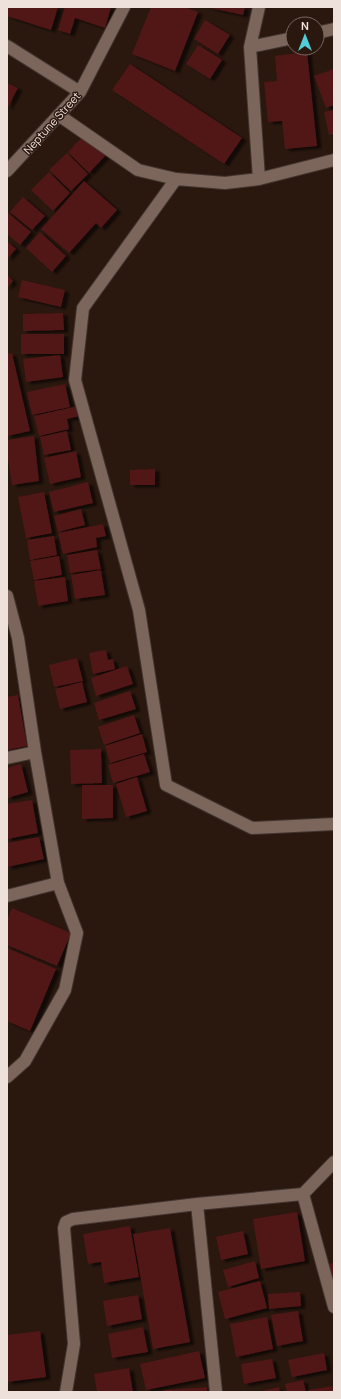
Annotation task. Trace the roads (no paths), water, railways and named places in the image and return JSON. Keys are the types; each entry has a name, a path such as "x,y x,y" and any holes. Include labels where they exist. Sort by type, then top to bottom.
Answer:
{"street":[{"name":"Neptune Street","path":"7,171 60,116 80,92 124,7"},
{"path":"259,7 250,47 259,179"},
{"path":"250,47 285,40"},
{"path":"7,46 80,92"},
{"path":"60,116 138,170 176,179 225,183 259,179 334,160"},
{"path":"176,179 83,308 76,380 139,610 166,785 252,828 334,824"},
{"path":"7,596 12,639 35,752 58,883 77,934 65,990 25,1061 7,1077"},
{"path":"7,758 35,752"},
{"path":"7,896 58,883"},
{"path":"66,1392 74,1344 64,1228 66,1222 73,1219 197,1204 303,1194 334,1162"},
{"path":"303,1194 334,1307"},
{"path":"197,1204 216,1392"}]}
